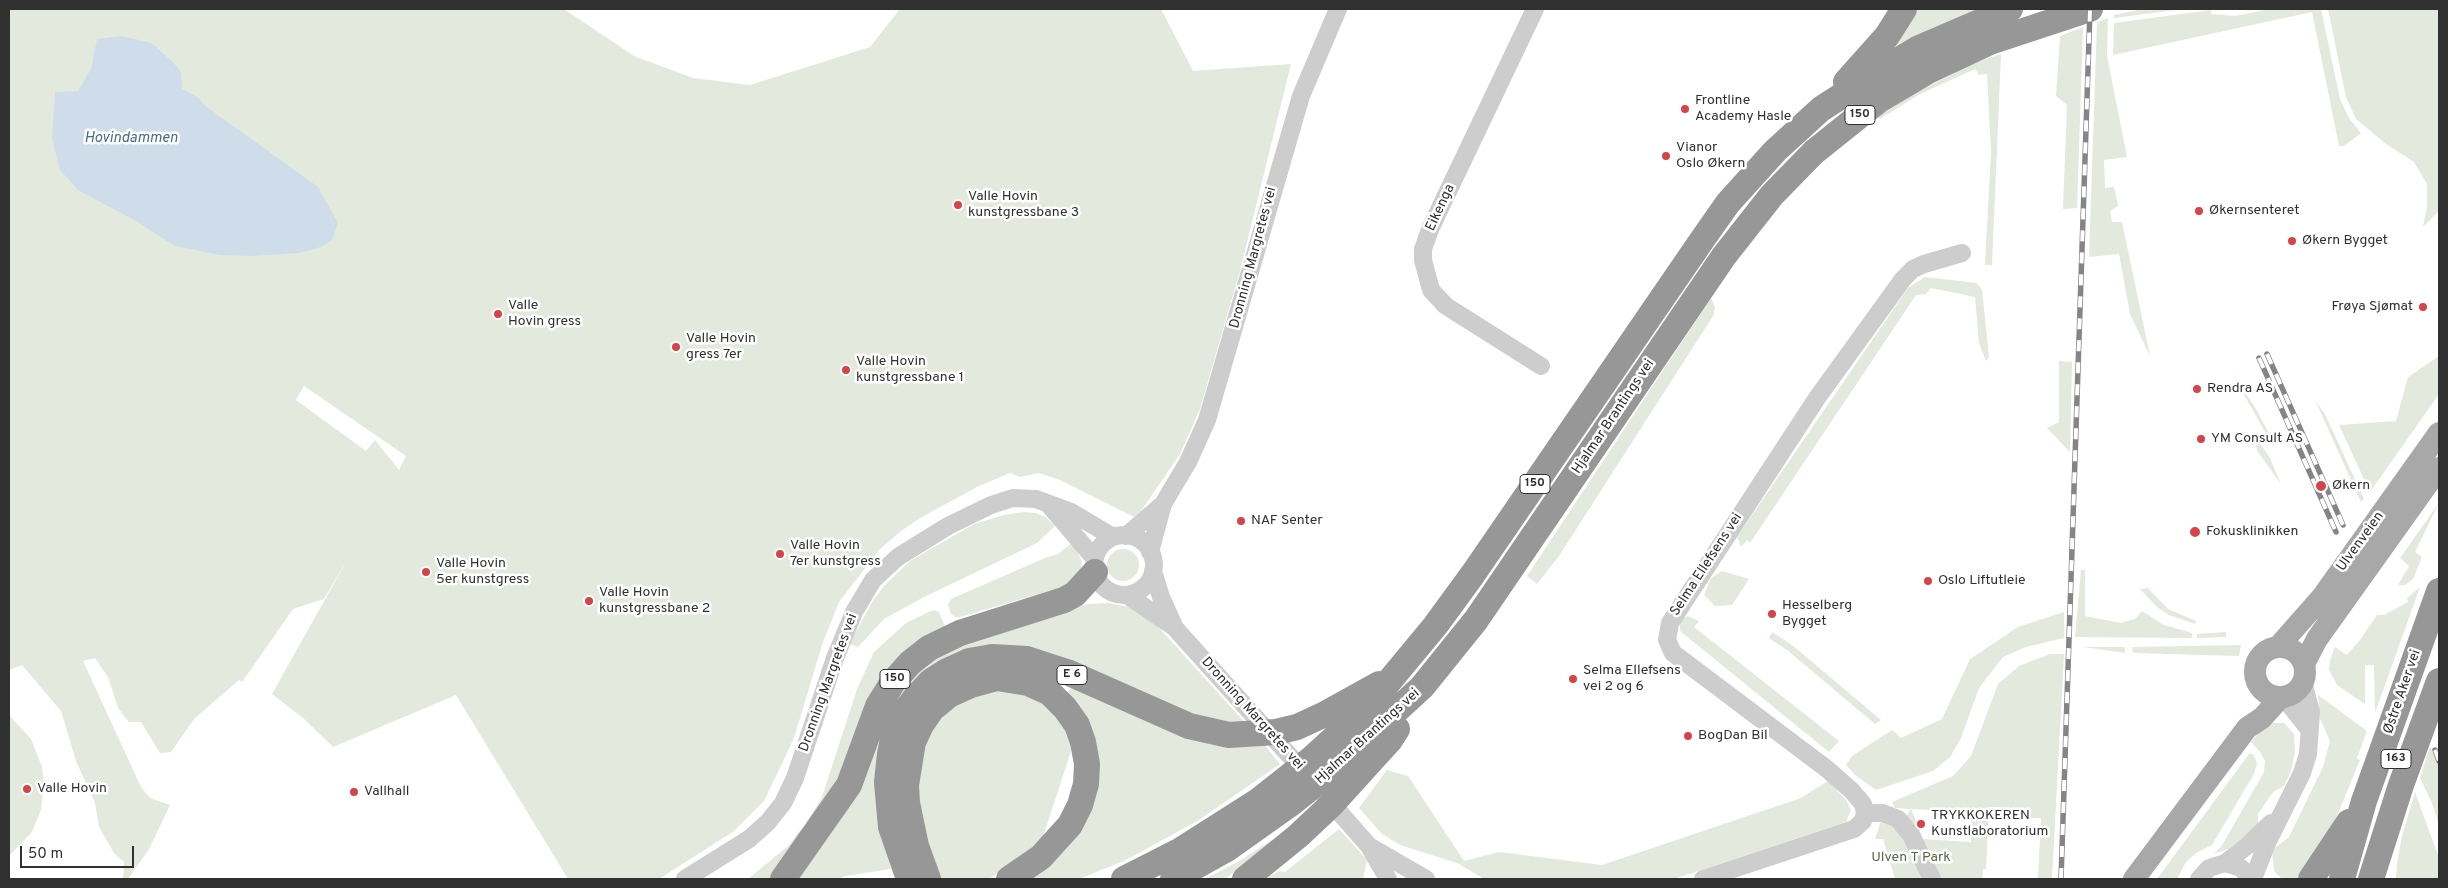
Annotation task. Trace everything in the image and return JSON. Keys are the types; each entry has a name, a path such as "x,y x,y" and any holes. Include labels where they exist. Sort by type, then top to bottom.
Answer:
{"highway":[{"path":"1821,109 1887,36 1904,9"},
{"name":"Hjalmar Brantings vei","path":"1124,879 1206,835 1280,785 1341,734 1367,708 1435,626 1473,574 1668,288 1728,204 1775,151 1821,109 1917,50 2010,9"},
{"name":"Hjalmar Brantings vei","path":"1173,879 1227,849 1289,805 1323,778 1422,687 1476,620 1724,256 1754,216 1794,171 1838,131 1879,100 1928,71 1990,42 2090,9"},
{"name":"150","path":"782,879 849,785 878,706 893,682 910,663 922,652 948,638 1064,600 1075,594 1095,566"},
{"name":"Østre Aker vei","path":"2342,879 2364,801 2439,591"},
{"name":"Østre Aker vei","path":"2358,879 2387,782 2439,640"},
{"name":"E 6","path":"915,870 891,827 887,782 894,734 904,714 930,682 947,671 969,662 992,657 1027,659 1067,672 1189,726 1229,735 1268,733 1297,727 1394,676"},
{"name":"E 6","path":"915,870 906,785 913,742 921,725 938,704 949,695 971,685 997,678 1028,683 1050,693 1065,708 1077,725 1086,753 1086,784 1080,805 1070,825 1061,837 1024,871 1009,879"},
{"name":"163","path":"2372,879 2388,825 2439,681"},
{"path":"1245,879 1298,836 1331,805 1390,740 1422,687"},
{"path":"2311,879 2320,869 2337,837 2364,801"},
{"path":"2386,879 2388,825"}],"main road":[{"name":"Ulvenveien","path":"2134,879 2247,728 2262,718 2282,698 2296,692 2317,639 2345,600 2439,433"},
{"name":"Ulvenveien","path":"2247,728 2258,686 2254,673 2258,659 2268,650 2278,647 2304,620 2336,579 2439,468"},
{"path":"2278,647 2293,650 2304,673"},
{"path":"2258,686 2270,696 2282,698"}],"street":[{"name":"Dronning Margretes vei","path":"1174,627 1161,597 1153,571 1150,552 1163,504 1197,444 1215,398 1300,96 1338,9"},
{"name":"Eikenga","path":"1535,9 1431,227 1423,249 1423,260 1431,290 1446,306 1541,366"},
{"name":"Selma Ellefsens vei","path":"1865,813 1863,804 1852,791 1826,769 1673,653 1667,640 1667,628 1716,550 1817,398 1903,279 1913,269 1924,264 1962,253"},
{"name":"Dronning Margretes vei","path":"685,879 749,839 768,822 783,803 795,778 845,632 864,595 885,567 931,535 1002,500 1024,497 1071,512 1120,537 1140,541 1150,552"},
{"name":"Dronning Margretes vei","path":"1048,504 1095,566 1099,583 1116,594 1127,595 1174,627 1369,846 1388,879"},
{"name":"Dronning Margretes vei","path":"1095,566 1102,545 1120,537 1163,504"},
{"path":"1127,595 1143,588 1149,582 1153,571"},
{"path":"2225,864 2241,868 2252,879 2280,814 2306,763 2310,741 2311,712 2304,673"},
{"path":"2282,698 2310,729"},
{"path":"1703,879 1854,829 1863,821 1865,813 1883,813 1898,819 1911,835 1932,879"},
{"path":"2199,879 2209,868 2225,864 2257,838 2280,814"},
{"name":"Dronning Margretes vei","path":"1369,846 1426,879"}],"green space":[{"path":"9,9 564,9 634,56 693,78 750,85 870,47 900,9 1161,9 1193,71 1291,64 1240,271 1200,409 1180,454 1141,511 1134,517 1060,480 1039,473 1020,477 1010,473 977,487 920,518 901,531 879,550 839,602 823,642 794,738 764,801 734,831 659,879 568,879 456,695 333,747 303,718 272,694 350,555 324,599 293,609 242,682 239,680 194,719 171,752 160,753 141,722 129,722 118,708 108,677 95,658 83,661 141,787 150,798 170,805 149,849 128,879 123,879 124,862 114,853 99,827 95,803 76,761 61,711 22,665 9,670","holes":["304,386 406,456 399,470 375,440 366,451 296,400"]},
{"path":"1919,9 1985,9 1868,66 1907,19"},
{"path":"2143,9 2184,9 2114,18 2114,15"},
{"path":"2270,9 2321,9 2340,99 2349,118 2361,133 2344,146 2339,146 2312,12 2113,55 2114,23 2211,10 2211,14 2235,16"},
{"path":"2328,9 2439,9 2439,211 2423,227 2427,207 2427,184 2414,162 2386,144 2356,119 2346,97"},
{"path":"2108,18 2107,56 2127,157 2104,160 2105,188 2114,187 2118,206 2110,211 2112,222 2122,222 2150,356 2130,314 2119,254 2089,257 2097,22"},
{"path":"2083,27 2077,208 2063,209 2067,105 2056,96 2060,36"},
{"path":"2001,54 1992,265 1985,265 1991,151 1987,74 1979,75 1975,69 1920,94 1880,119 1878,116 1919,91 1974,63"},
{"path":"1925,277 1977,283 1982,290 1989,357 1986,361 1979,343 1975,297 1931,288 1926,294 1916,295 1750,543 1747,540 1741,547 1737,537 1908,288"},
{"path":"1711,298 1715,308 1713,316 1559,556 1537,584 1527,576"},
{"path":"2439,356 2439,394 2370,492 2339,425 2396,421 2408,377"},
{"path":"2059,361 2072,362 2070,452 2047,428 2059,422"},
{"path":"2232,373 2256,409 2275,445 2273,446"},
{"path":"2315,400 2325,414 2364,499 2361,502"},
{"path":"2256,437 2270,458 2281,484 2258,452 2255,444"},
{"path":"2439,503 2415,552 2422,557 2413,579 2405,585 2398,585 2409,566 2400,558"},
{"path":"1024,512 1036,513 1045,517 1055,526 1037,543 924,597 884,619 858,647 849,644 874,599 886,584 910,561 974,524 1004,515"},
{"path":"1073,542 1082,562 1073,584 960,617 955,617 951,614 948,605 951,599 1058,554"},
{"path":"1123,549 1129,550 1134,554 1138,559 1138,571 1134,576 1129,580 1123,581 1117,580 1112,576 1108,571 1107,565 1108,559 1112,554 1117,550"},
{"path":"2081,570 2085,570 2085,616 2121,623 2135,619 2142,611 2164,625 2192,633 2192,638 2075,637"},
{"path":"1722,571 1749,579 1732,605 1715,606 1704,595 1711,578"},
{"path":"2420,587 2375,713 2374,665 2365,665 2365,704 2337,685 2329,670 2330,660 2335,647 2347,655 2377,615 2384,615 2408,602 2407,598"},
{"path":"2148,588 2168,609 2196,621 2195,624 2169,615 2157,607 2140,589"},
{"path":"1109,603 1135,608 1153,621 1248,726 1215,723 976,649 879,823 891,869 845,876 838,879 789,879 879,719 933,653 1065,609 1088,604"},
{"path":"933,610 939,612 947,631 856,751 775,879 748,879 788,846 806,823 822,797 857,689 874,652 906,623"},
{"path":"2064,612 2064,638 2026,647 2003,657 1979,688 1961,738 1950,757 1933,771 1876,790 1855,775 1846,765 1852,756 1892,730 1901,738 1942,719 1970,659 2018,627"},
{"path":"1688,616 1699,621 1694,627 1839,741 1829,752 1680,631 1680,620"},
{"path":"1772,632 1792,645 1881,720 1875,724 1787,650 1769,638"},
{"path":"2226,632 2226,637 2197,638 2197,634"},
{"path":"2241,645 2239,656 2134,653 2132,650 2133,647"},
{"path":"2083,647 2125,647 2125,653"},
{"name":"Ulven T Park","path":"2050,654 2064,654 2052,879 2038,879 2041,818 2028,818 2020,808 1989,807 1986,869 1983,869 1982,879 1895,879 1883,839 1875,839 1881,821 1898,827 1911,809 1895,808 1892,802 1953,776 1971,756 1998,684 2019,666","holes":["1911,809 1972,812 1971,842 1923,839"]},
{"path":"1073,684 1263,743 1280,764 1199,820 1126,860 1079,879 1029,879 1056,860 1080,829 1068,692"},
{"path":"1001,689 1036,697 1061,720 1073,745 1041,843 989,879 940,879 922,838 915,787 929,730 941,716 965,697"},
{"path":"2318,695 2367,731 2357,758 2360,760 2327,840 2299,879 2282,879 2274,871 2272,850 2289,837 2323,767 2330,741 2320,719"},
{"name":"Valle Hovin","path":"9,715 31,739 42,767 44,785 41,810 32,832 9,856"},
{"path":"2272,723 2284,723 2294,734 2295,752 2291,771 2284,786 2273,792 2258,814 2258,827 2228,849 2213,854 2221,847 2264,772 2265,761 2251,742 2263,728"},
{"path":"2430,746 2439,766 2439,825 2432,803 2420,778"},
{"path":"2249,754 2253,754 2257,763 2254,774 2212,845 2196,853 2186,862 2177,879 2157,879"},
{"path":"1387,770 1408,776 1464,861 1499,852 1602,865 1801,798 1828,781 1846,800 1851,810 1846,822 1674,879 1484,879 1457,863 1400,845 1382,834 1359,808"},
{"path":"2415,792 2439,858 2439,879 2396,879 2402,836"},
{"path":"1339,829 1367,860 1363,879 1265,879 1279,871 1285,872"},
{"path":"1275,838 1225,879 1205,879 1241,860"}],"water":[{"name":"Hovindammen","path":"122,36 151,43 173,62 181,72 182,89 199,98 204,105 318,187 338,223 332,240 321,247 299,253 252,256 220,255 175,246 136,221 78,190 60,170 52,138 55,92 78,91 91,69 97,39"}],"railway":[{"path":"2061,879 2090,9"},
{"path":"2267,354 2343,525"},
{"path":"2259,358 2336,532"},
{"path":"2435,750 2439,761"}],"place":[{"name":"Frontline Academy Hasle","path":"1685,109"},
{"name":"Vianor Oslo Økern","path":"1666,156"},
{"name":"Valle Hovin kunstgressbane 3","path":"958,205"},
{"name":"Økernsenteret","path":"2199,211"},
{"name":"Økern Bygget","path":"2292,241"},
{"name":"Frøya Sjømat","path":"2423,307"},
{"name":"Valle Hovin gress","path":"498,314"},
{"name":"Valle Hovin gress 7er","path":"676,347"},
{"name":"Valle Hovin kunstgressbane 1","path":"846,370"},
{"name":"Rendra AS","path":"2197,389"},
{"name":"YM Consult AS","path":"2201,439"},
{"name":"Økern","path":"2321,486"},
{"name":"NAF Senter","path":"1241,521"},
{"name":"Fokusklinikken","path":"2195,532"},
{"name":"Valle Hovin 7er kunstgress","path":"780,554"},
{"name":"Valle Hovin 5er kunstgress","path":"426,572"},
{"name":"Oslo Liftutleie","path":"1928,581"},
{"name":"Valle Hovin kunstgressbane 2","path":"589,601"},
{"name":"Hesselberg Bygget","path":"1772,614"},
{"name":"Selma Ellefsens vei 2 og 6","path":"1573,679"},
{"name":"BogDan Bil","path":"1688,736"},
{"name":"Valle Hovin","path":"27,789"},
{"name":"Vallhall","path":"354,792"},
{"name":"TRYKKOKEREN Kunstlaboratorium","path":"1921,824"}]}
